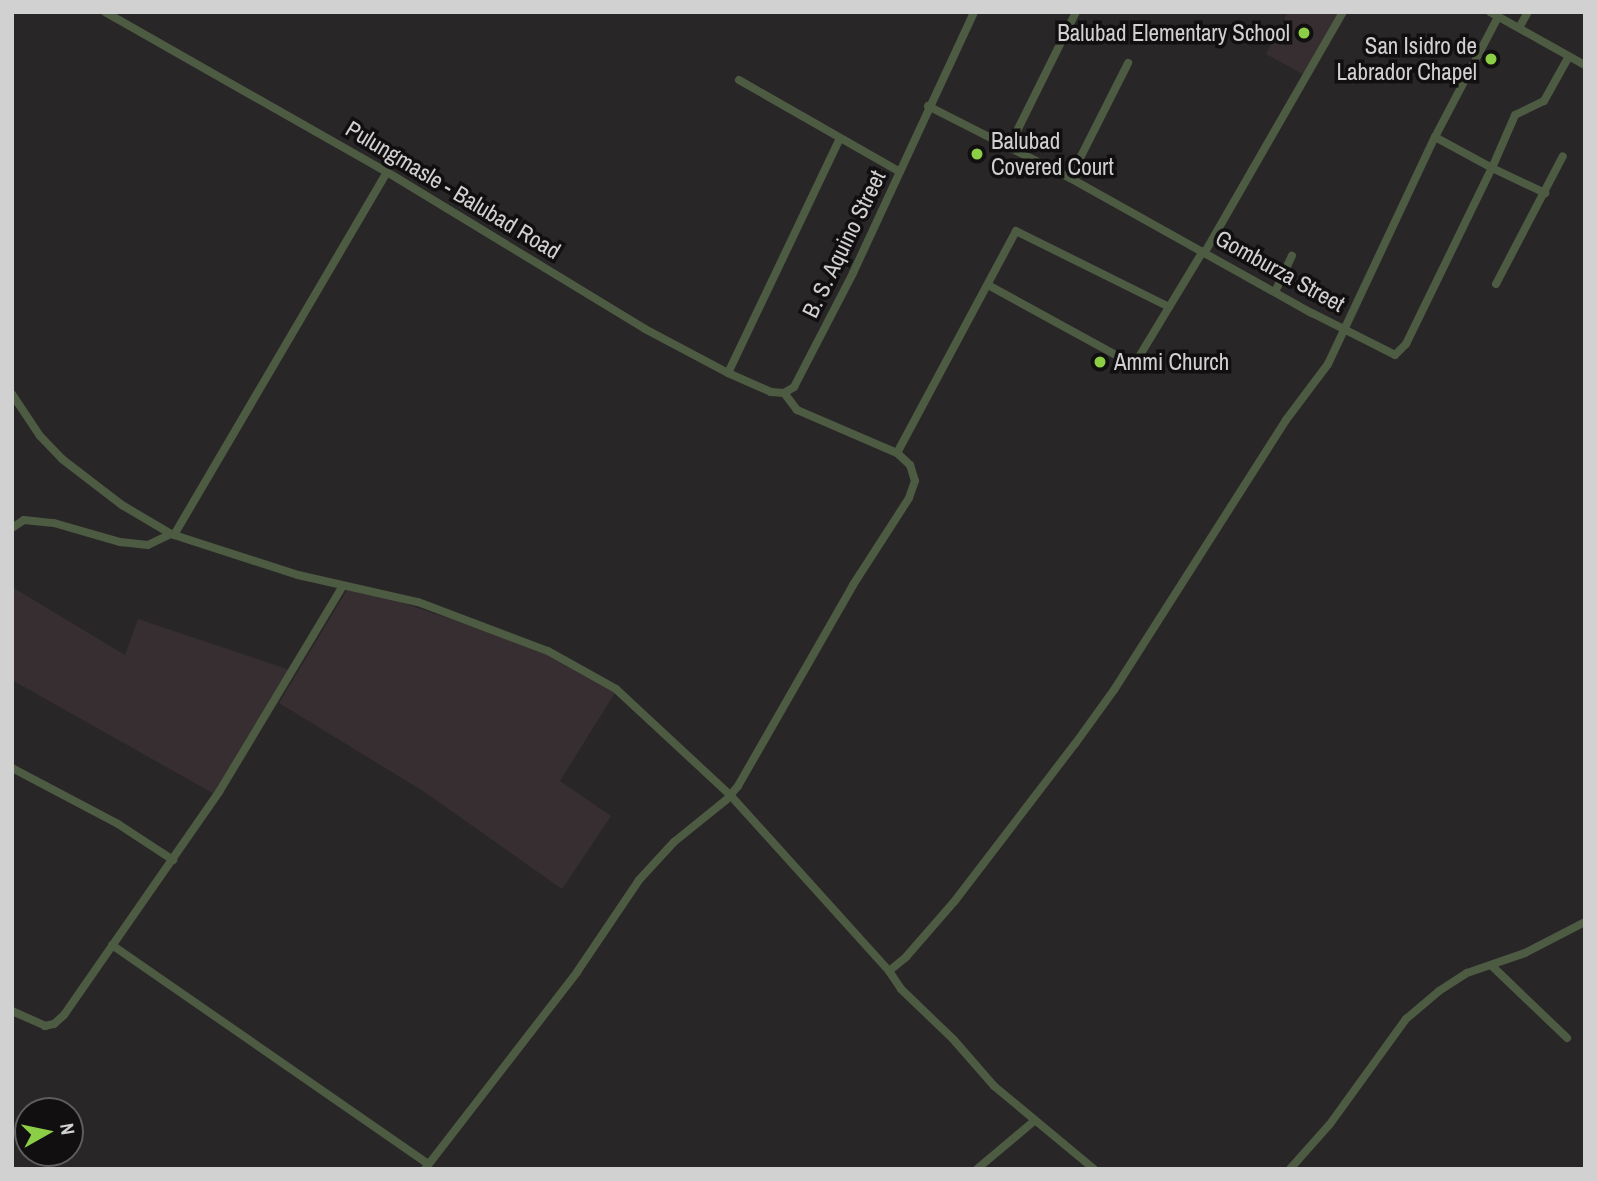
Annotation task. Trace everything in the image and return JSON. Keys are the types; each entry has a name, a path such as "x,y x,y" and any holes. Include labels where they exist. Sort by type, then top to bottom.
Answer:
{"street":[{"name":"Pulungmasle - Balubad Road","path":"105,12 387,172 645,329 727,373 772,392 784,393"},
{"name":"B. S. Aquino Street","path":"784,393 794,387 853,273 928,106 974,12"},
{"path":"1009,147 1076,12"},
{"path":"988,285 1133,365 1204,251 1343,12"},
{"path":"1519,28 1528,12"},
{"path":"1494,15 1585,65"},
{"name":"Gomburza Street","path":"928,106 1070,178 1343,328 1494,15"},
{"path":"889,971 906,957 980,870 1114,690 1286,420 1328,364 1343,328 1395,355 1406,344 1515,115 1544,101 1569,56"},
{"path":"1070,178 1128,63"},
{"path":"739,80 900,172"},
{"path":"1435,137 1492,168 1545,192"},
{"path":"727,373 840,138"},
{"path":"1496,284 1563,156"},
{"path":"12,528 24,520 54,523 108,540 148,545 173,535 387,172"},
{"path":"897,453 1016,231 1169,307"},
{"path":"1275,292 1292,256"},
{"path":"112,945 426,1167 577,972 639,880 674,842 731,796 853,585 909,498 915,481 911,465 897,453 797,410 784,393"},
{"path":"12,394 40,436 62,459 122,505 173,535 211,549 343,586 418,602 513,637 585,670 616,689 731,796 889,971 901,989 953,1039 994,1086 1094,1169"},
{"path":"12,1012 41,1026 58,1022 173,860 259,730 343,586"},
{"path":"12,768 118,824 173,860"},
{"path":"1290,1169 1330,1124 1406,1019 1467,972 1492,966 1585,922"},
{"path":"1492,966 1567,1038"},
{"path":"977,1169 1034,1121"}],"shaded area":[{"name":"Balubad Elementary School","path":"1288,12 1342,12 1306,76 1266,54"},
{"path":"350,585 548,652 616,691 560,781 611,816 562,889 423,791 279,703"},
{"path":"12,587 125,655 138,619 293,671 216,795 12,680"}],"place":[{"name":"Balubad Elementary School","path":"1304,33"},
{"name":"San Isidro de Labrador Chapel","path":"1491,59"},
{"name":"Balubad Covered Court","path":"977,154"},
{"name":"Ammi Church","path":"1100,362"}]}
